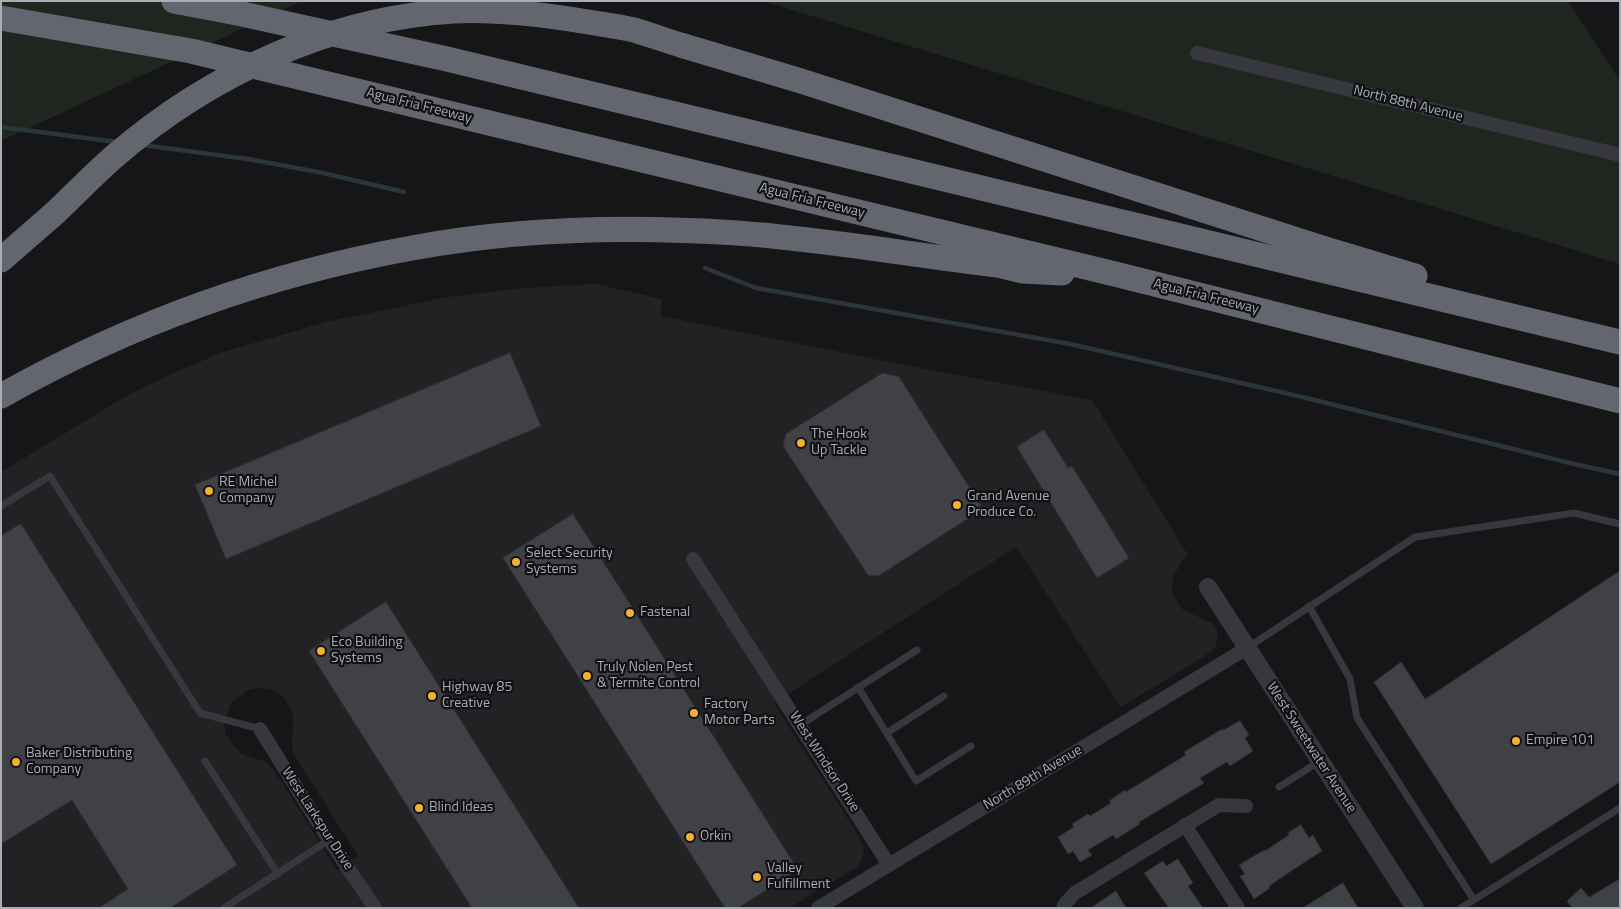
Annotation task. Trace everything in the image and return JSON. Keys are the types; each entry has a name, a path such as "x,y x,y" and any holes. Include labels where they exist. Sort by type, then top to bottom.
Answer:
{"highway":[{"path":"174,1 447,59 1620,342"},
{"path":"1,260 56,212 115,155 158,122 195,96 262,60 333,34 375,23 413,16 454,11 524,12 633,30 801,81 1397,272 1612,326 1620,330"},
{"name":"Agua Fria Freeway","path":"1,18 191,51 1119,275 1620,401"},
{"path":"1,396 85,352 127,333 242,290 303,272 364,258 473,239 622,229 734,233 772,236 1023,271 1119,275"}],"street":[{"name":"North 88th Avenue","path":"1196,53 1620,155"},
{"name":"West Windsor Drive","path":"693,558 889,865"},
{"name":"West Sweetwater Avenue","path":"1208,588 1415,908"},
{"name":"North 89th Avenue","path":"818,908 1247,648"},
{"name":"West Larkspur Drive","path":"260,729 329,840 375,908"},
{"path":"1064,906 1075,893 1219,805 1246,806"},
{"path":"1185,826 1238,908"}],"lane":[{"path":"1,506 50,476 200,713 260,729"},
{"path":"1247,648 1415,536 1574,513 1620,524"},
{"path":"1309,606 1350,679 1357,718 1474,900"},
{"path":"800,725 916,650"},
{"path":"858,687 916,781 971,746"},
{"path":"887,733 944,696"},
{"path":"205,761 278,874"},
{"path":"1279,787 1320,761"},
{"path":"1461,908 1620,808"},
{"path":"224,908 329,840"}],"shaded area":[{"path":"1,1 302,1 1,141"},
{"path":"763,1 1568,1 1620,81 1620,264"},
{"path":"596,284 662,299 661,316 899,364 1092,400 1188,555 1184,558 1173,577 1174,596 1183,610 1214,624 1218,634 1216,646 1211,652 1121,707 1016,547 774,703 858,835 864,853 856,868 789,908 1,908 1,472 130,394 223,352 326,322 447,297 524,288","holes":["257,688 273,690 284,698 291,709 293,718 292,748 295,756 358,856 337,870 274,770 265,761 243,755 235,748 226,735 224,722 231,703 248,690"]}],"building":[{"path":"510,353 541,426 226,559 195,485"},
{"path":"883,373 899,377 983,509 878,576 868,575 783,446 786,434"},
{"path":"1044,430 1068,468 1072,466 1129,558 1097,578 1017,447"},
{"path":"573,514 798,870 738,908 725,908 503,558"},
{"path":"21,524 237,865 170,908 99,908 128,889 72,800 1,844 1,536"},
{"name":"Empire 101","path":"1620,571 1620,782 1491,864 1374,682 1401,662 1425,699"},
{"path":"386,602 579,908 472,908 309,651"},
{"path":"1240,721 1249,735 1245,738 1253,751 1230,766 1227,762 1200,778 1204,783 1139,822 1140,824 1116,839 1113,835 1088,850 1092,855 1080,862 1073,851 1068,854 1058,837 1074,827 1072,824 1088,814 1090,816 1111,803 1109,801 1125,790 1126,792 1186,755 1184,752 1222,729"},
{"path":"1301,825 1309,838 1313,835 1322,851 1269,886 1270,888 1254,899 1240,876 1245,874 1239,865 1265,851"},
{"path":"1178,859 1193,883 1188,886 1203,908 1169,908 1144,873 1163,861 1166,866"},
{"path":"1620,879 1620,908 1572,908 1567,901 1581,888 1589,897"},
{"path":"1343,883 1358,908 1303,908 1336,887"},
{"path":"1116,891 1126,908 1091,908"}],"waterway":[{"path":"1,127 117,142"},
{"path":"142,145 248,159 323,173 404,192"},
{"path":"705,268 756,288 1070,344 1298,396 1620,474"}],"place":[{"name":"The Hook Up Tackle","path":"801,443"},
{"name":"RE Michel Company","path":"209,491"},
{"name":"Grand Avenue Produce Co.","path":"957,505"},
{"name":"Select Security Systems","path":"516,562"},
{"name":"Fastenal","path":"630,613"},
{"name":"Eco Building Systems","path":"321,651"},
{"name":"Truly Nolen Pest & Termite Control","path":"587,676"},
{"name":"Highway 85 Creative","path":"432,696"},
{"name":"Factory Motor Parts","path":"694,713"},
{"name":"Empire 101","path":"1516,741"},
{"name":"Baker Distributing Company","path":"16,762"},
{"name":"Blind Ideas","path":"419,808"},
{"name":"Orkin","path":"690,837"},
{"name":"Valley Fulfillment","path":"757,877"}]}
